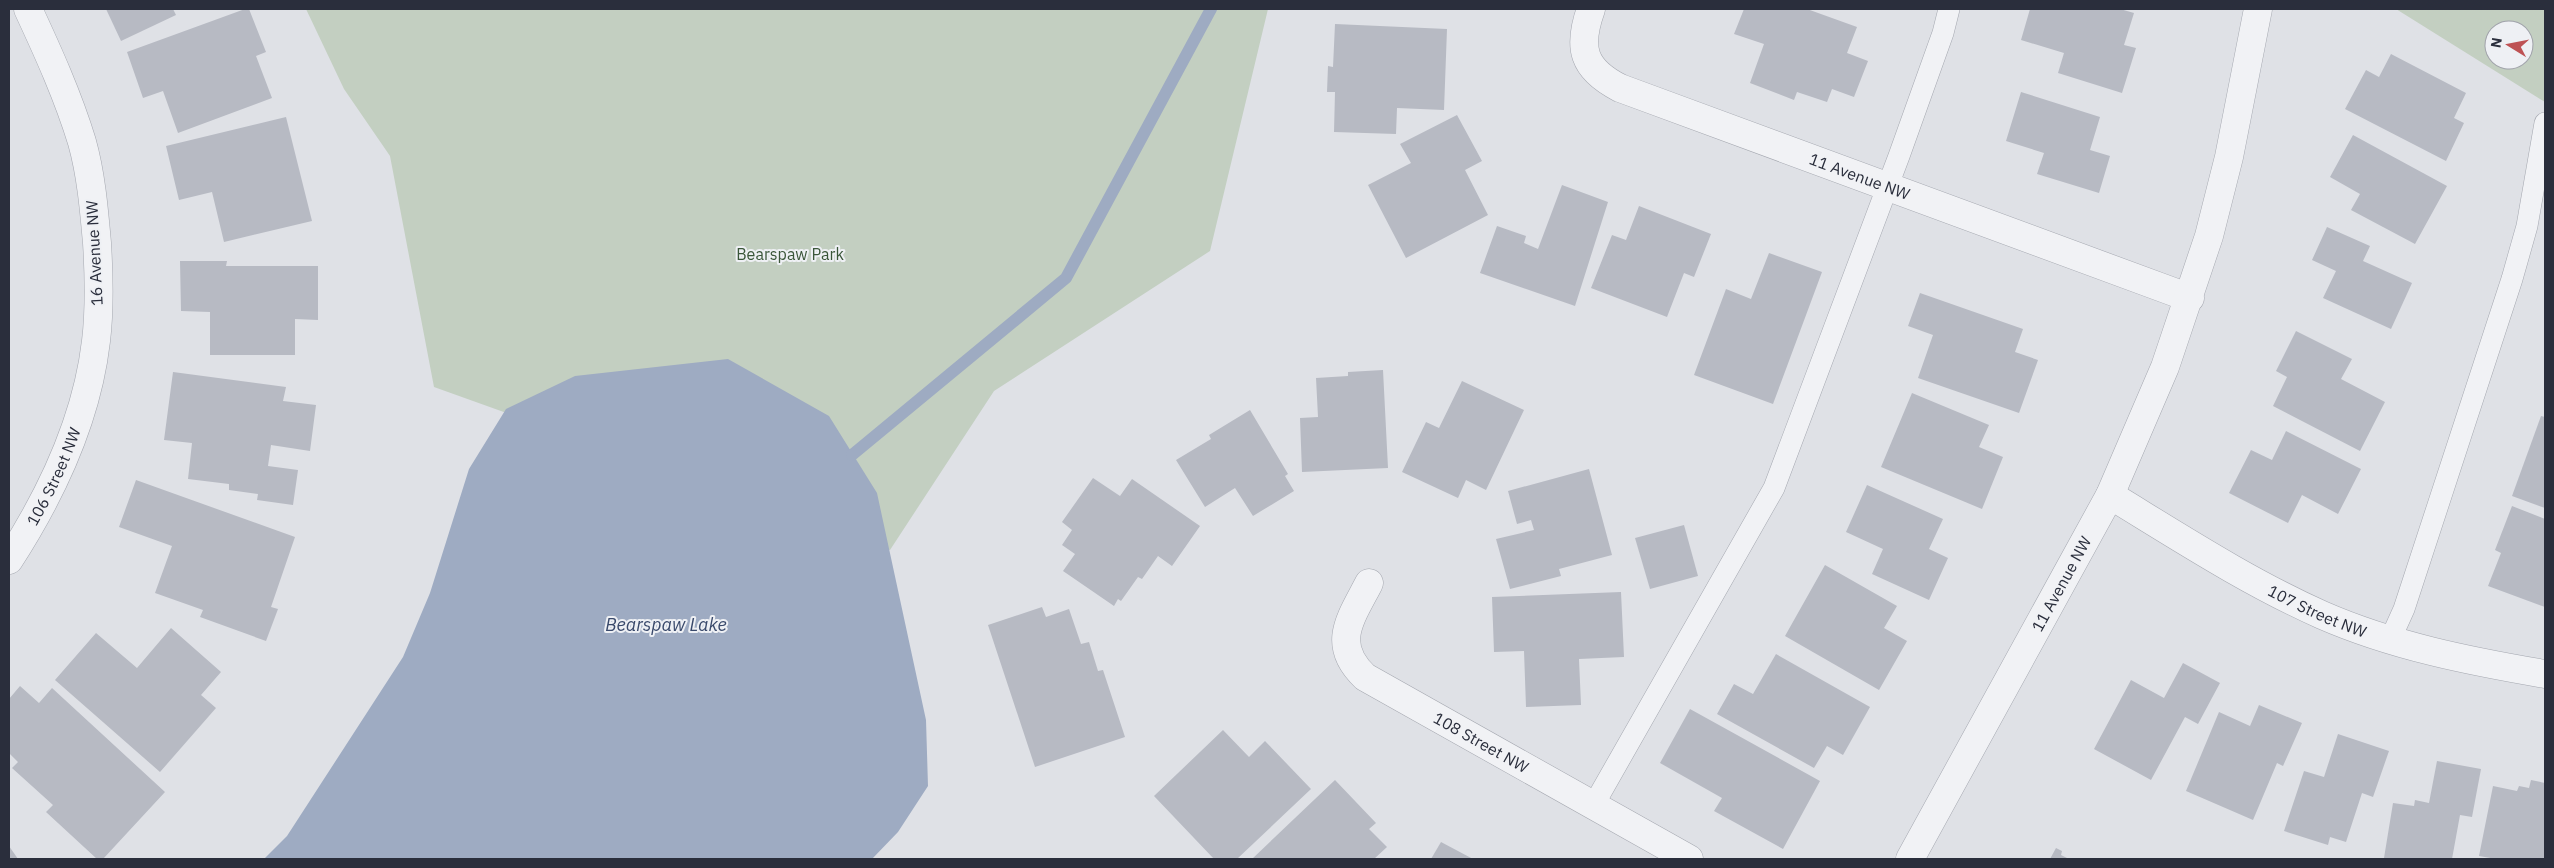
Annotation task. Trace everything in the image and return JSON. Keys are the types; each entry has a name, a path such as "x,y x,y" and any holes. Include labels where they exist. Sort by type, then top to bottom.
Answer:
{"street":[{"name":"16 Avenue NW","path":"28,9 58,73 82,143 94,210 99,277 96,340 88,388"},
{"name":"11 Avenue NW","path":"1591,9 1584,34 1584,49 1590,67 1601,78 1620,88 2190,298"},
{"name":"11 Avenue NW","path":"1910,859 2110,495 2165,366 2190,298 2209,236 2229,157 2258,9"},
{"name":"106 Street NW","path":"9,560 49,491 88,388"},
{"name":"107 Street NW","path":"2110,495 2286,599 2390,640 2468,661 2545,674"},
{"name":"108 Street NW","path":"1370,583 1345,636 1346,651 1353,666 1365,677 1690,859"}],"lane":[{"path":"1593,806 1774,488 1887,187 1943,33 1949,9"},
{"path":"2390,640 2404,609 2512,279 2527,226 2545,123"}],"green space":[{"name":"Bearspaw Park","path":"306,9 1268,9 1210,251 994,391 890,550 434,387 390,156 344,89"},
{"path":"2396,9 2545,9 2545,102 2494,70 2534,70 2534,20 2484,20 2484,64"}],"water":[{"name":"Bearspaw Lake","path":"728,359 829,416 877,493 926,720 928,786 898,832 872,859 264,859 287,836 403,657 430,593 469,469 506,409 575,376"}],"building":[{"path":"106,9 173,9 176,15 121,41"},
{"path":"249,9 266,52 256,56 272,98 178,133 163,91 143,98 127,52"},
{"path":"1744,9 1807,9 1857,27 1847,53 1868,61 1854,97 1832,89 1827,102 1797,92 1794,100 1750,83 1764,44 1734,34"},
{"path":"2030,9 2120,9 2134,13 2124,45 2136,48 2122,93 2058,73 2064,53 2021,40"},
{"path":"1335,24 1447,29 1444,110 1397,108 1396,134 1334,132 1335,92 1327,92 1328,66 1333,67"},
{"path":"2391,54 2466,93 2454,118 2464,123 2446,161 2345,109 2366,70 2379,77"},
{"path":"2021,92 2100,117 2090,150 2110,156 2099,193 2037,174 2044,153 2006,141"},
{"path":"1457,115 1482,161 1465,170 1488,215 1406,258 1368,185 1411,163 1400,144"},
{"path":"286,117 312,221 224,242 212,192 179,200 166,146"},
{"path":"2353,135 2447,186 2415,244 2351,210 2360,194 2330,177"},
{"path":"1562,185 1608,202 1575,306 1480,273 1497,226 1526,236 1524,243 1538,249"},
{"path":"1639,206 1711,234 1694,277 1684,273 1667,317 1591,288 1612,235 1626,240"},
{"path":"2327,227 2370,246 2363,261 2412,283 2391,329 2323,298 2336,271 2312,260"},
{"path":"1769,253 1822,272 1773,404 1694,375 1726,289 1751,299"},
{"path":"180,261 227,261 226,266 318,266 318,320 295,319 295,355 210,355 210,312 181,311"},
{"path":"1920,293 2023,329 2015,352 2038,360 2019,413 1918,378 1933,335 1908,326"},
{"path":"2296,331 2352,359 2341,379 2385,402 2360,451 2273,406 2287,377 2276,371"},
{"path":"1383,370 1388,468 1302,472 1300,418 1318,417 1316,378 1348,376 1348,372"},
{"path":"173,372 286,387 283,401 316,405 310,451 271,445 268,466 298,470 293,505 257,500 258,494 229,490 229,484 188,479 192,443 164,440"},
{"path":"1462,381 1524,410 1486,490 1466,480 1458,498 1402,472 1426,422 1439,428"},
{"path":"1912,393 1989,425 1979,447 2003,457 1982,509 1881,467"},
{"path":"1250,410 1288,474 1285,476 1294,491 1253,516 1235,488 1205,507 1176,460 1211,439 1209,435"},
{"path":"2541,416 2545,417 2545,508 2512,496"},
{"path":"2286,431 2361,469 2338,514 2302,495 2288,523 2229,493 2251,450 2272,460"},
{"path":"1589,469 1612,555 1559,569 1561,576 1510,589 1496,539 1534,530 1531,520 1517,524 1508,491"},
{"path":"1093,478 1120,496 1132,479 1200,526 1172,566 1158,556 1142,579 1138,577 1121,601 1118,599 1114,606 1063,571 1075,554 1062,545 1072,530 1062,522"},
{"path":"136,480 295,537 271,607 278,609 266,641 200,617 203,610 155,593 172,546 119,527"},
{"path":"1867,485 1943,519 1929,549 1948,558 1929,600 1872,574 1883,549 1846,532"},
{"path":"2512,506 2545,519 2545,607 2488,586 2501,553 2495,550"},
{"path":"1684,525 1698,576 1650,589 1635,538"},
{"path":"1825,565 1897,606 1884,628 1907,641 1879,690 1785,636"},
{"path":"1621,592 1624,657 1579,659 1581,705 1526,707 1524,651 1494,652 1492,597"},
{"path":"1042,607 1046,617 1069,609 1081,644 1089,642 1098,671 1103,670 1125,737 1035,767 988,625"},
{"path":"171,628 221,672 201,695 216,708 160,772 55,680 96,633 137,668"},
{"path":"1776,654 1870,707 1843,755 1827,746 1814,768 1717,714 1734,684 1753,694"},
{"path":"2183,663 2220,683 2198,724 2185,717 2151,780 2094,749 2131,680 2164,698"},
{"path":"20,686 39,703 52,688 165,792 103,859 97,859 46,812 53,805 12,768 18,762 9,753 9,699"},
{"path":"2259,705 2302,723 2283,766 2277,763 2253,820 2186,791 2219,712 2250,726"},
{"path":"1690,709 1820,781 1783,849 1714,811 1722,798 1660,763"},
{"path":"1223,730 1249,757 1265,741 1311,789 1237,859 1214,859 1154,796"},
{"path":"2338,734 2389,751 2373,797 2362,793 2346,842 2330,837 2328,845 2284,831 2304,771 2324,777"},
{"path":"2437,761 2481,769 2472,817 2460,815 2452,859 2384,858 2393,803 2414,806 2415,800 2429,803"},
{"path":"1335,780 1376,823 1369,829 1387,847 1374,859 1252,859"},
{"path":"2531,780 2545,783 2545,859 2496,859 2479,856 2493,786 2517,791 2519,786 2529,788"},
{"path":"1441,842 1473,859 1431,859"},
{"path":"9,846 18,859 9,859"},
{"path":"2056,848 2062,851 2061,855 2069,859 2050,859"}],"waterway":[{"path":"852,455 1066,278 1211,9"}]}
